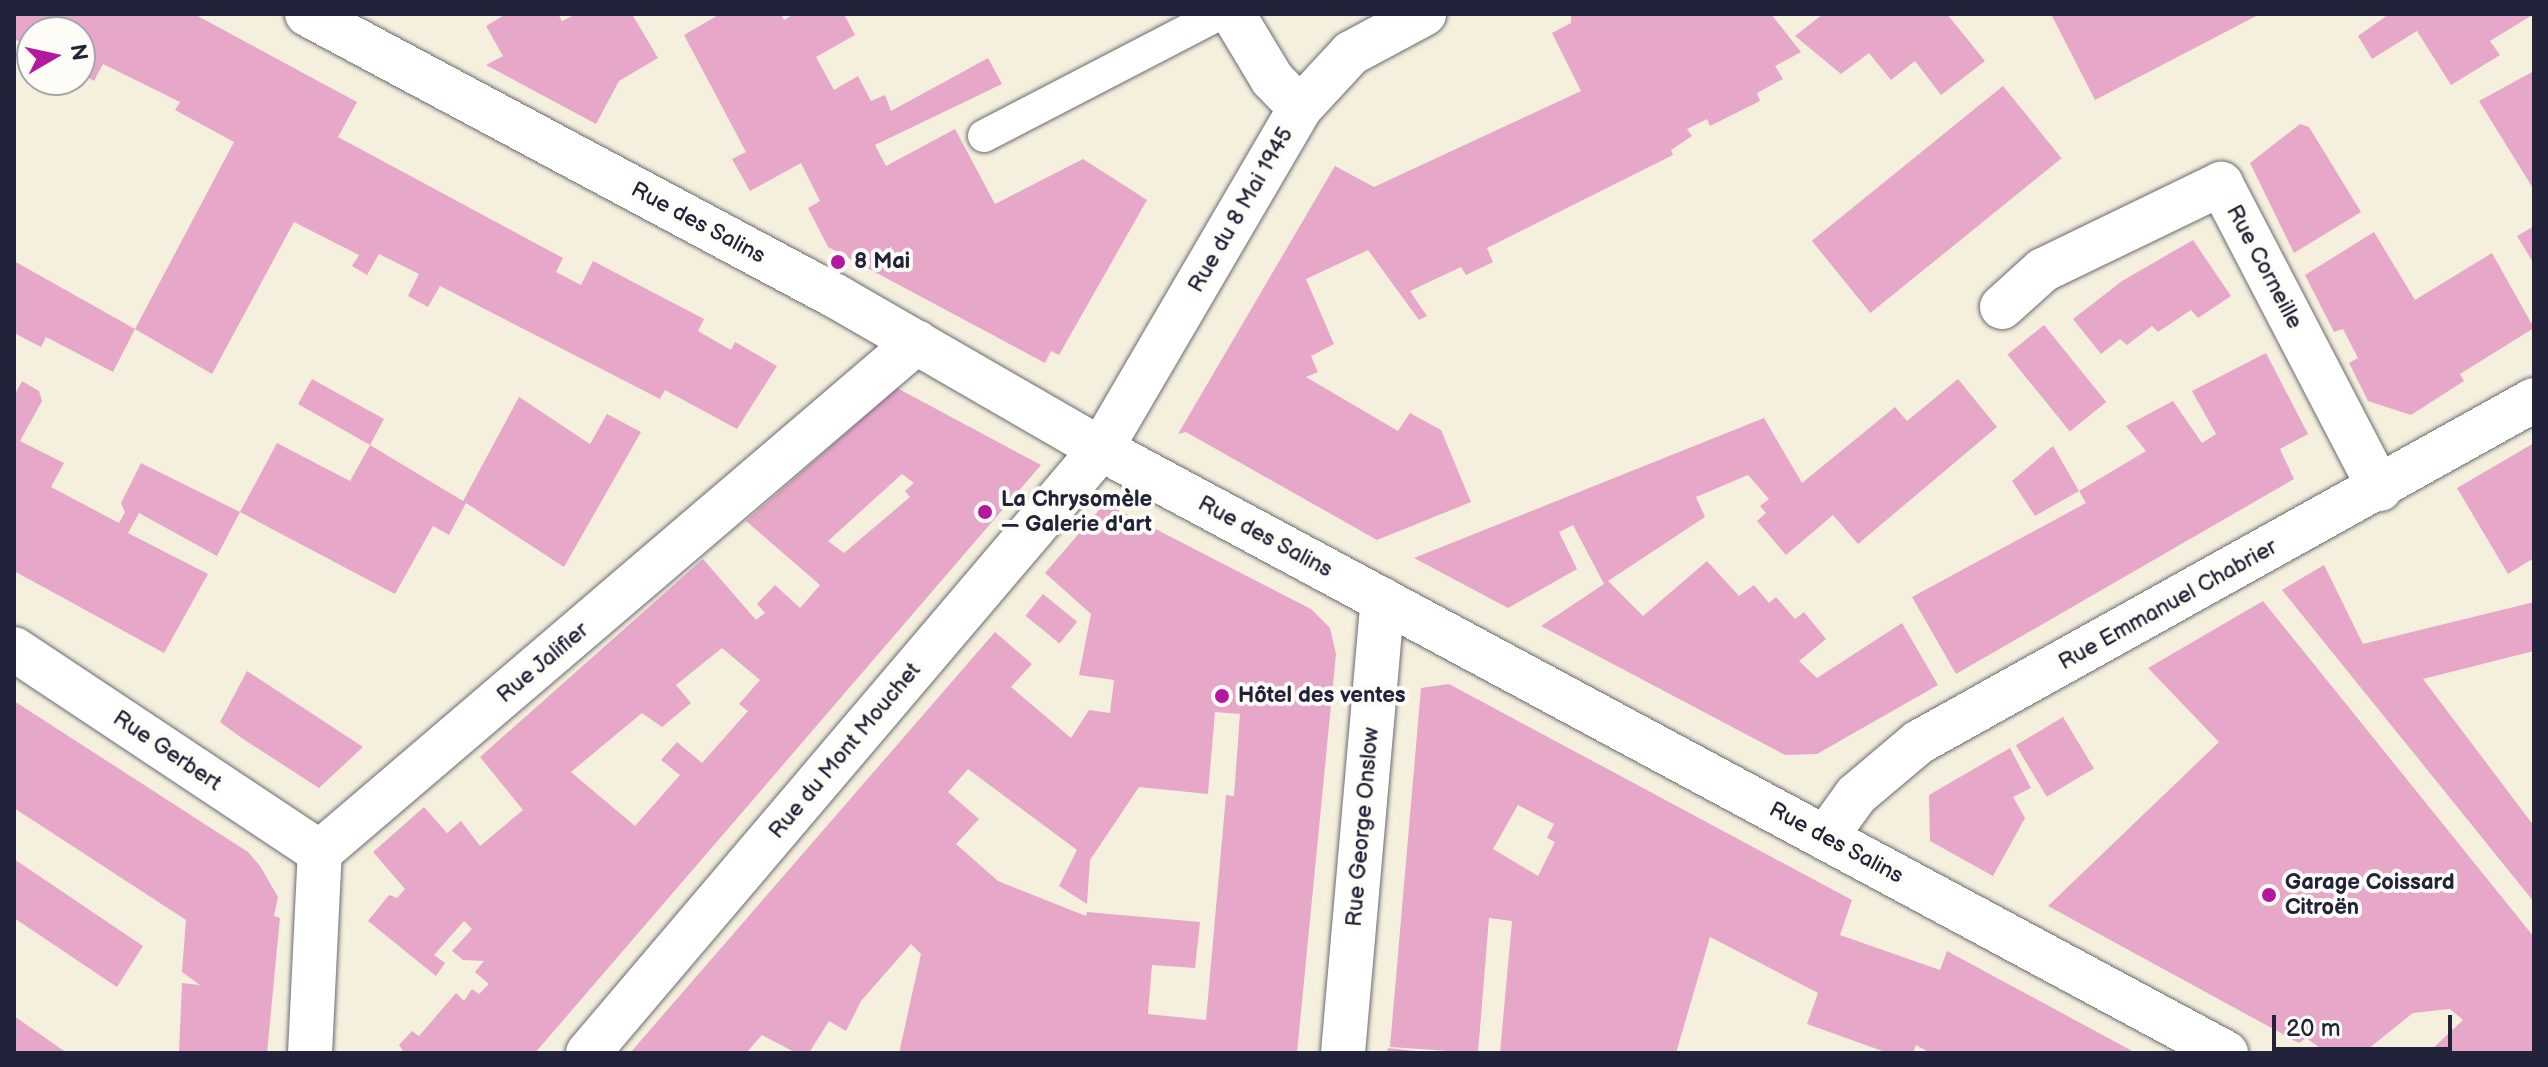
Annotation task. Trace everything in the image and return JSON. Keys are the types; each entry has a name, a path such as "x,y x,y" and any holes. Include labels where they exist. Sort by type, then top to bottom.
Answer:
{"street":[{"name":"Rue des Salins","path":"307,14 917,342 1101,449 2226,1053"},
{"path":"1233,14 1272,79 1300,108"},
{"name":"Rue du 8 Mai 1945","path":"1101,449 1300,108 1351,53 1424,14"},
{"name":"Rue Corneille","path":"2002,307 2043,270 2221,184 2380,489"},
{"name":"Rue Jalifier","path":"320,852 917,342"},
{"name":"Rue Emmanuel Chabrier","path":"1825,838 1856,795 1919,742 2380,489 2534,400"},
{"name":"Rue du Mont Mouchet","path":"588,1053 1101,449"},
{"name":"Rue George Onslow","path":"1343,1053 1383,600"},
{"name":"Rue Gerbert","path":"14,649 320,852"},
{"path":"310,1053 320,852"}],"lane":[{"path":"984,136 1219,14"}],"building":[{"path":"14,14 194,14 357,102 338,137 563,258 556,272 581,285 593,261 704,319 698,331 731,350 735,342 777,366 737,429 665,390 660,399 440,286 428,307 408,296 419,274 379,254 367,275 352,266 359,255 294,222 212,374 135,329 234,142 175,110 180,102 103,64 96,77 96,16 16,16 14,39"},
{"path":"506,14 558,14 562,21 576,14 632,14 658,58 619,81 596,124 486,65 503,56 486,26"},
{"path":"720,14 781,14 784,20 794,14 844,14 855,35 816,57 834,90 858,76 871,101 885,95 891,111 988,58 1002,84 875,145 886,166 955,129 995,204 1083,159 1147,200 1059,355 1051,351 1045,363 828,247 808,208 820,201 801,163 750,191 732,159 746,152 684,35"},
{"path":"1571,14 1771,14 1801,52 1775,66 1783,79 1757,93 1760,101 1710,126 1707,119 1687,129 1692,136 1671,150 1673,155 1487,248 1493,262 1466,275 1461,267 1410,291 1427,316 1419,320 1368,250 1306,279 1334,344 1311,356 1318,372 1306,377 1398,431 1410,413 1441,430 1471,502 1377,540 1186,432 1178,434 1335,166 1374,187 1581,91 1552,33 1571,23"},
{"path":"1823,14 1947,14 1985,61 1941,95 1915,61 1891,80 1869,53 1841,74 1795,36"},
{"path":"2051,14 2260,14 2095,100"},
{"path":"2389,14 2534,14 2490,41 2500,55 2451,85 2417,31 2372,59 2358,36"},
{"path":"2534,71 2534,190 2479,101"},
{"path":"2003,86 2062,158 1870,313 1812,241"},
{"path":"2300,124 2309,127 2361,212 2294,253 2250,163"},
{"path":"2534,226 2534,264 2517,236"},
{"path":"2374,232 2415,300 2492,253 2534,328 2460,374 2464,381 2411,415 2368,401 2349,363 2358,358 2343,329 2334,332 2305,275"},
{"path":"2193,240 2231,296 2198,318 2191,310 2158,332 2152,326 2127,345 2120,339 2101,354 2073,319 2122,281"},
{"path":"14,261 135,329 113,372 46,337 41,347 14,333"},
{"path":"2044,325 2106,402 2070,432 2007,355"},
{"path":"2266,353 2308,434 2280,449 2294,479 1956,674 1912,597 2086,503 2079,491 2146,451 2126,426 2173,401 2202,443 2216,434 2192,391"},
{"path":"312,379 384,419 370,445 298,404"},
{"path":"1958,379 1997,427 1858,544 1833,515 1786,555 1757,521 1766,513 1760,506 1769,499 1748,475 1696,497 1705,517 1608,581 1643,616 1707,561 1739,596 1754,585 1769,603 1776,597 1795,619 1804,612 1826,639 1799,661 1817,678 1902,623 1938,685 1817,754 1785,755 1541,626 1604,584 1573,525 1559,532 1577,569 1508,608 1414,558 1764,418 1802,483 1895,407 1907,421"},
{"path":"22,381 39,391 42,401 20,441 64,463 51,487 119,523 125,512 121,503 141,463 240,512 217,556 139,513 128,533 208,574 164,653 14,571 14,396"},
{"path":"897,388 1041,465 535,1053 404,1053 399,1045 412,1031 419,1036 456,993 464,1001 472,989 479,994 489,984 475,972 484,961 463,960 452,951 472,929 464,921 434,955 445,963 436,976 368,921 389,895 397,898 405,889 373,852 424,807 447,833 461,821 480,846 523,810 480,757 703,559 756,620 765,613 757,604 775,585 800,608 820,585 746,521","holes":["902,474 914,483 905,491 910,497 844,553 828,541","722,648 760,680 739,704 748,711 702,763 677,742 661,760 680,775 635,826 571,772 642,713 662,727 691,703 676,685"]},
{"path":"519,397 590,444 607,414 641,432 564,567 466,503 449,535 433,526 395,594 240,512 277,443 350,481 370,445 463,501"},
{"path":"2534,443 2534,558 2508,574 2457,488"},
{"path":"2053,446 2079,491 2035,516 2012,481"},
{"path":"1105,503 1311,609 1330,628 1336,654 1297,1053 899,1053 921,954 911,944 861,1001 846,1031 829,1021 809,1053 796,1053 762,1035 746,1053 630,1053 995,632 1032,664 1011,687 1071,738 1089,710 1110,713 1114,680 1079,675 1091,614 1045,573","holes":["1215,712 1240,714 1234,796 1226,795 1206,1020 1148,1014 1152,965 1195,968 1200,922 1087,912 1086,916 998,881 956,844 979,819 948,792 968,769 1077,850 1059,886 1087,904 1090,860 1139,787 1208,794"]},
{"path":"2324,565 2363,644 2534,602 2534,651 2423,679 2534,826 2534,902 2282,590"},
{"path":"1043,594 1077,622 1060,643 1025,616"},
{"name":"Garage Coissard Citroën","path":"2263,601 2534,937 2534,1053 2428,1053 2463,1020 2450,1009 2413,1013 2363,1053 2327,1053 2306,1038 2299,1043 2048,906 2219,742 2148,668"},
{"path":"247,671 363,747 319,788 243,739 220,722"},
{"path":"1449,684 1852,900 1840,935 1940,970 1947,951 2136,1053 1930,1053 1916,1045 1913,1053 1888,1053 1807,1024 1818,993 1710,937 1676,1053 1500,1053 1512,921 1489,918 1478,1053 1390,1047 1421,688","holes":["1518,805 1554,824 1547,838 1555,842 1538,876 1493,849"]},
{"path":"14,701 248,852 260,866 278,897 274,916 280,918 267,1053 179,1053 182,983 200,985 182,972 186,920 14,808"},
{"path":"2063,717 2094,768 2047,797 2016,745"},
{"path":"2010,748 2031,788 2013,797 2025,818 1993,876 1930,841 1929,795"},
{"path":"14,859 143,946 117,987 14,918"},
{"path":"14,1016 67,1053 14,1053"},
{"path":"1388,1048 1415,1051 1415,1053 1387,1053"}],"place":[{"name":"8 Mai","path":"838,262"},
{"name":"La Chrysomèle — Galerie d'art","path":"985,512"},
{"name":"Hôtel des ventes","path":"1222,696"},
{"name":"Garage Coissard Citroën","path":"2269,895"}]}
